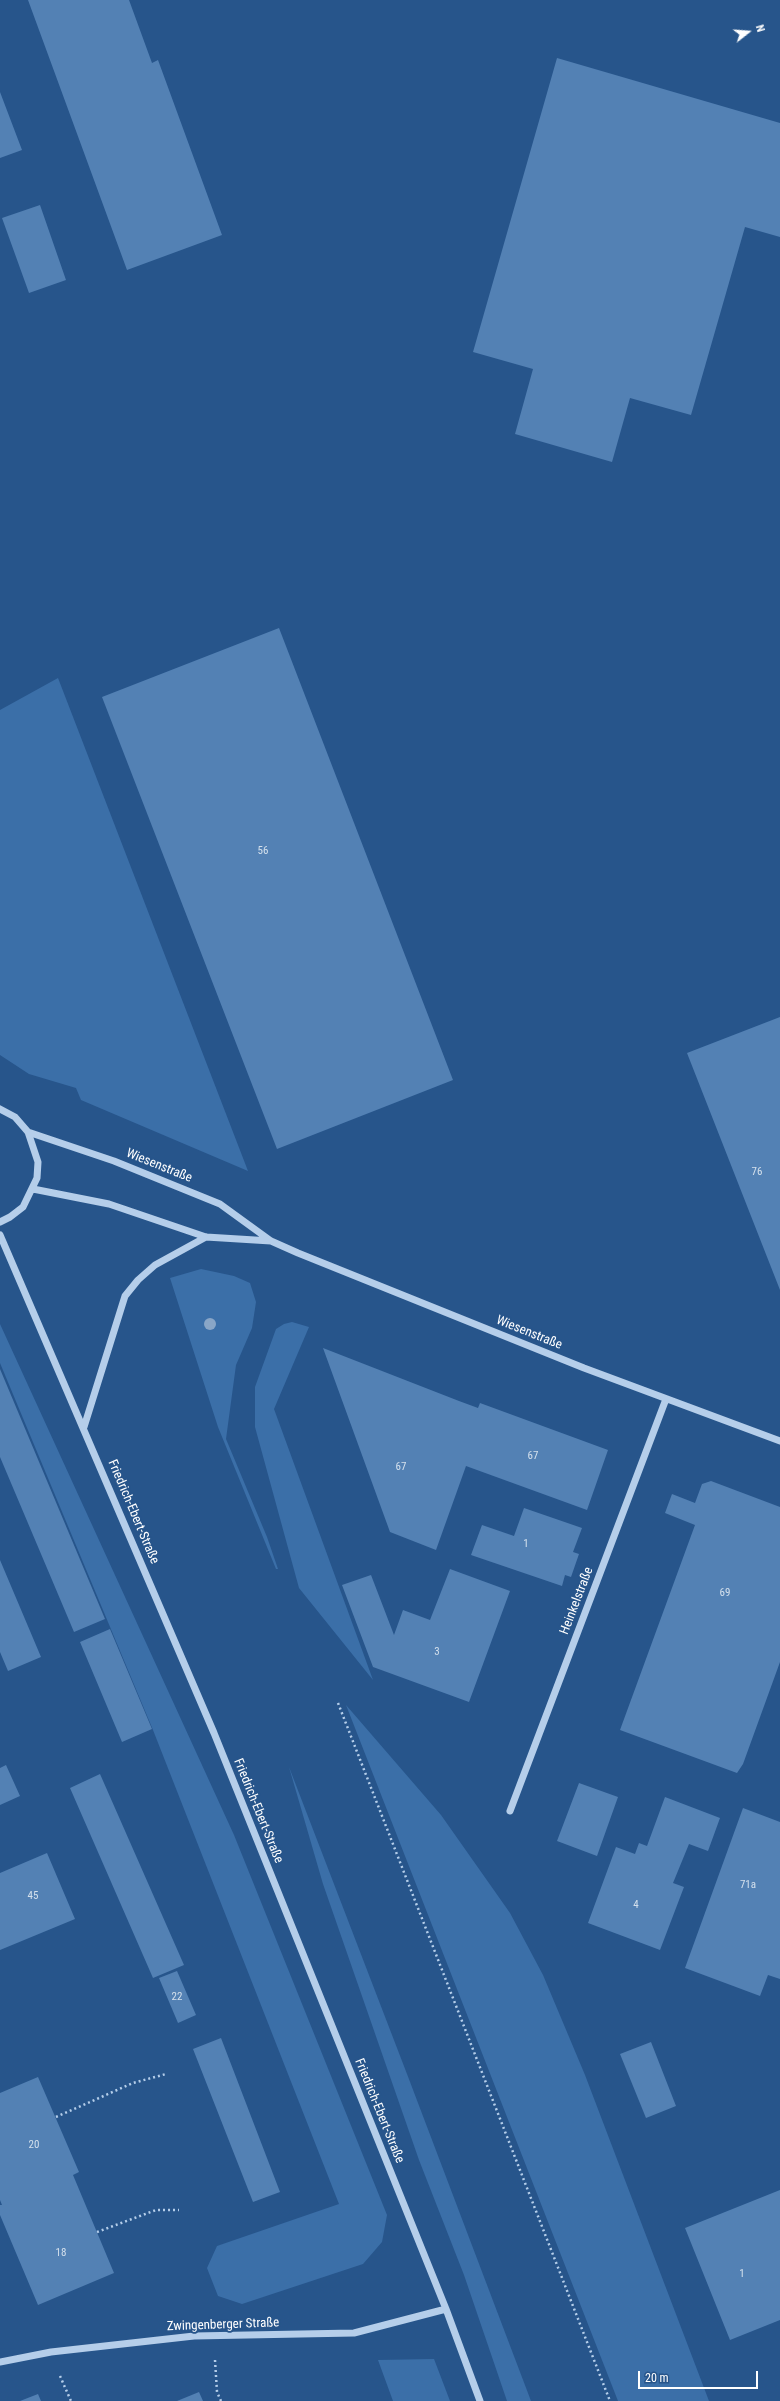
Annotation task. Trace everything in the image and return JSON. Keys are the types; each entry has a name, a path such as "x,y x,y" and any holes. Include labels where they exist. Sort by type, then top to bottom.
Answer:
{"street":[{"path":"0,1109 15,1117 28,1132 38,1162 37,1178 33,1189 23,1206 10,1217 0,1222"},
{"name":"Wiesenstraße","path":"28,1132 114,1161 220,1204 271,1241 576,1365 780,1441"},
{"name":"Wiesenstraße","path":"33,1189 109,1204 206,1237 271,1241"},
{"name":"Friedrich-Ebert-Straße","path":"0,1235 84,1427 214,1734 446,2309 480,2401"},
{"path":"84,1427 125,1296 138,1280 155,1265 206,1237"},
{"name":"Heinkelstraße","path":"510,1811 666,1399"},
{"name":"Zwingenberger Straße","path":"0,2362 50,2352 194,2336 214,2337 354,2333 446,2309"}],"path":[{"path":"338,1703 610,2401"},
{"path":"56,2117 132,2083 166,2074"},
{"path":"97,2232 156,2210 179,2210"},
{"path":"214,2337 217,2392 221,2401"}],"shaded area":[{"path":"58,678 248,1171 81,1100 76,1088 29,1074 0,1055 0,710"},
{"path":"201,1269 234,1276 250,1283 256,1302 252,1328 236,1365 226,1439 267,1537 278,1569 276,1569 218,1427 170,1278"},
{"path":"292,1322 309,1327 274,1409 373,1680 299,1588 255,1427 255,1387 276,1329 284,1324"},
{"path":"0,1324 234,1835 387,2215 382,2242 363,2264 242,2304 218,2296 207,2268 217,2246 339,2204 153,1730 0,1363"},
{"path":"346,1705 441,1815 510,1913 543,1975 585,2075 709,2401 618,2401"},
{"path":"289,1767 531,2401 507,2401 464,2275 419,2160 323,1884"},
{"path":"434,2359 450,2401 393,2401 378,2360"}],"building":[{"path":"28,0 129,0 152,63 158,60 222,235 127,270"},
{"path":"557,58 780,123 780,237 745,227 691,415 630,398 612,462 515,434 533,369 473,352"},
{"path":"0,92 22,150 0,158"},
{"path":"40,205 66,280 29,293 2,218"},
{"path":"279,628 453,1080 277,1149 102,697"},
{"path":"780,1017 780,1290 687,1053"},
{"path":"323,1348 478,1408 480,1403 608,1450 587,1510 466,1466 436,1550 390,1532"},
{"path":"0,1369 105,1619 74,1632 0,1457"},
{"path":"711,1481 780,1507 780,1662 743,1764 737,1773 620,1730 695,1525 665,1513 672,1494 695,1503 702,1484"},
{"path":"524,1508 582,1528 573,1552 579,1554 571,1577 565,1575 562,1586 471,1555 482,1525 514,1536"},
{"path":"0,1560 41,1657 8,1671 0,1652"},
{"path":"450,1569 510,1591 469,1702 373,1667 342,1585 371,1575 394,1635 403,1610 430,1620"},
{"path":"110,1629 152,1729 122,1742 80,1642"},
{"path":"6,1765 20,1796 0,1805 0,1768"},
{"path":"100,1774 184,1965 153,1978 70,1788"},
{"path":"579,1783 618,1797 597,1856 557,1841"},
{"path":"665,1797 720,1818 708,1851 689,1844 673,1883 684,1887 660,1950 588,1923 616,1847 635,1854 639,1843 647,1846"},
{"path":"743,1808 780,1822 780,1979 768,1975 760,1996 685,1968"},
{"path":"47,1853 75,1919 0,1950 0,1873"},
{"path":"177,1971 196,2015 178,2023 159,1978"},
{"path":"221,2038 280,2192 253,2202 193,2049"},
{"path":"651,2042 676,2106 646,2118 620,2054"},
{"path":"38,2077 79,2172 73,2175 114,2273 38,2305 0,2215 0,2205 2,2205 0,2200 0,2093"},
{"path":"780,2190 780,2320 730,2340 685,2228"},
{"path":"199,2392 203,2401 177,2401"},
{"path":"38,2394 41,2401 20,2401"}]}
